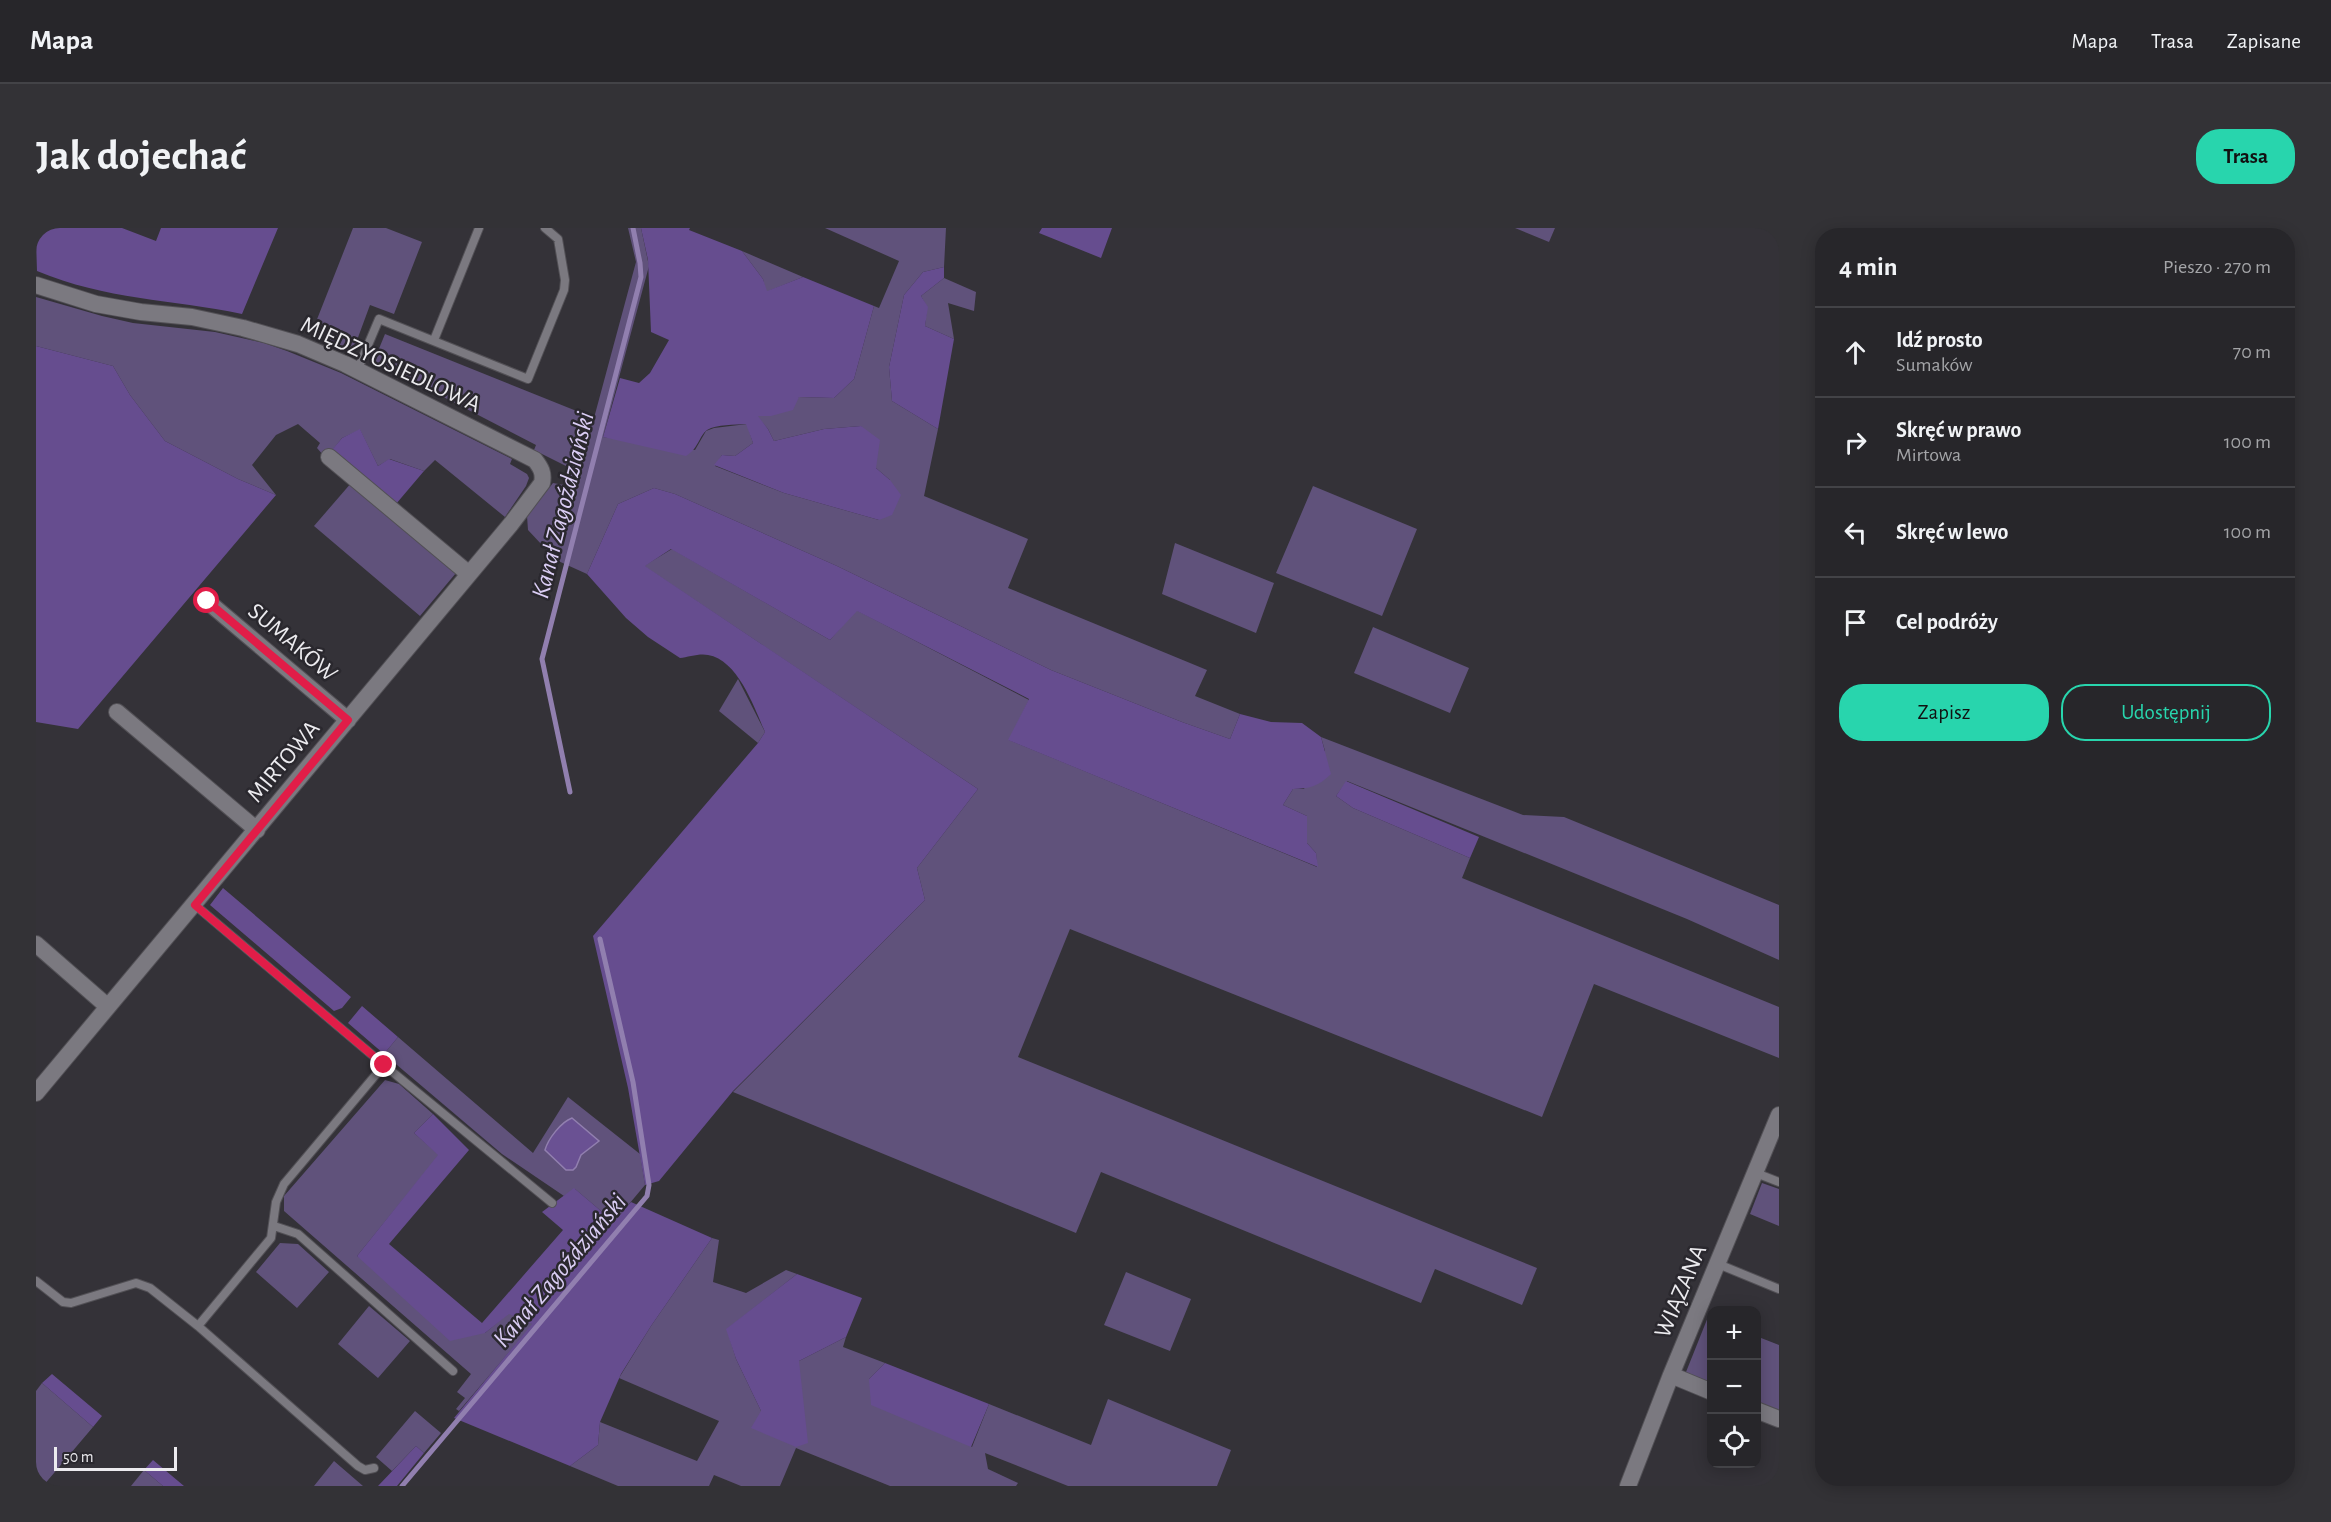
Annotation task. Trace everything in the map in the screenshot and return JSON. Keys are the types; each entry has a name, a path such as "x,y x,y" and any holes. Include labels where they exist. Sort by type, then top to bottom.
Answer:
{"street":[{"name":"MIĘDZYOSIEDLOWA","path":"36,285 96,304 141,312 192,317 243,328 297,344 357,370 535,460 541,468"},
{"path":"329,457 469,574"},
{"name":"MIRTOWA","path":"36,1094 469,574 542,483 541,468"},
{"name":"SUMAKÓW","path":"207,601 348,720"},
{"path":"117,712 257,830"},
{"path":"36,944 107,1006"},
{"name":"WIĄZANA","path":"1628,1486 1671,1375 1779,1115"},
{"path":"1671,1375 1707,1390"},
{"path":"1761,1412 1779,1419"}],"lane":[{"path":"434,340 479,228"},
{"path":"357,370 379,318 528,379 564,286 558,239 545,228"},
{"path":"195,905 552,1203"},
{"path":"198,1326 271,1238 276,1202 284,1184 384,1065"},
{"path":"1756,1173 1779,1182"},
{"path":"274,1226 298,1234 453,1371"},
{"path":"1718,1264 1779,1289"},
{"path":"36,1281 63,1302 71,1303 136,1283 150,1288 198,1326 358,1466 365,1470 374,1468"}],"shaded area":[{"path":"41,228 122,228 156,241 161,228 278,228 242,314 88,288 37,271 36,239"},
{"path":"353,228 386,228 422,242 394,314 370,305 353,351 312,332"},
{"path":"628,228 641,228 649,266 603,437 695,450 706,431 747,424 753,443 735,456 722,455 715,466 784,493 879,520 890,480 876,468 861,426 824,429 774,441 757,416 799,397 834,398 854,379 874,306 879,308 899,261 825,228 946,228 944,267 923,272 904,295 889,367 892,401 938,429 924,496 1028,539 1008,588 1207,670 1195,696 1240,714 1230,739 1051,670 837,566 675,494 654,488 618,504 587,574 556,560 528,530 527,516 553,483 564,485 570,468 534,450 536,445 374,361 385,334 594,418 636,262"},
{"path":"641,228 690,228 689,230 742,251 763,279 767,291 803,277 874,306 854,379 834,398 799,397 793,410 771,416 758,416 774,441 824,429 861,426 880,440 876,468 890,480 901,495 892,515 879,520 784,493 714,465 722,455 735,456 753,443 746,424 721,426 707,430 694,449 686,456 603,437 620,378 639,383 650,373 669,340 651,332 648,260"},
{"path":"1042,228 1112,228 1101,258 1039,233"},
{"path":"1515,228 1555,228 1549,242"},
{"path":"742,251 803,277 766,292 763,279"},
{"path":"944,267 944,278 921,296 928,307 925,326 954,339 938,429 892,401 889,367 904,295 923,272"},
{"path":"944,278 976,292 974,311 948,303 954,339 925,326 927,307 921,296"},
{"path":"36,297 133,323 215,332 264,343 287,351 341,373 512,459 510,464 527,474 529,478 526,486 505,517 435,460 424,471 390,459 378,466 360,430 342,438 331,452 324,456 317,448 320,443 298,424 276,435 252,465 276,495 238,479 165,441 130,395 113,366 36,346"},
{"path":"36,346 113,366 130,395 165,441 238,479 276,495 78,729 36,722"},
{"path":"360,429 378,466 389,459 424,471 396,504 332,450 342,438"},
{"path":"352,482 456,573 420,616 314,526"},
{"path":"1313,486 1417,529 1382,616 1276,573"},
{"path":"654,488 675,494 837,566 1051,670 1182,722 1230,739 1240,714 1271,722 1302,723 1321,737 1331,774 1314,786 1293,789 1283,805 1307,816 1307,843 1316,853 1318,867 1008,740 1029,699 857,611 830,640 671,549 645,566 978,789 917,868 925,900 733,1091 659,1181 645,1185 628,1088 593,936 765,732 744,686 728,666 708,655 680,658 648,637 626,618 587,574 618,504"},
{"path":"1175,543 1274,583 1256,633 1162,594"},
{"path":"672,549 830,640 856,610 1029,700 1009,740 1317,867 1316,853 1307,843 1307,816 1283,805 1293,789 1304,789 1325,751 1321,737 1523,815 1564,817 1779,905 1779,960 1687,919 1347,781 1336,796 1353,808 1470,858 1462,878 1779,1007 1779,1058 1594,984 1542,1117 1070,929 1018,1057 1537,1268 1522,1305 1435,1269 1421,1303 1101,1172 1076,1233 733,1092 925,900 917,868 978,789 644,566"},
{"path":"1373,627 1469,668 1450,713 1354,673"},
{"path":"738,679 765,732 758,743 719,711"},
{"path":"1346,781 1479,837 1470,858 1353,808 1336,796"},
{"path":"223,888 351,997 342,1008 334,1011 210,905"},
{"path":"362,1006 398,1037 384,1054 348,1023"},
{"path":"398,1037 533,1153 568,1097 640,1154 645,1185 614,1222 575,1189 564,1196 502,1154 384,1054"},
{"path":"385,1080 399,1084 433,1114 414,1133 439,1155 357,1256 485,1333 509,1313 533,1324 459,1411 456,1409 465,1398 457,1392 471,1374 284,1211 284,1196"},
{"path":"433,1114 469,1150 389,1244 482,1323 563,1230 542,1212 574,1188 614,1222 631,1202 712,1238 621,1374 600,1422 598,1445 570,1466 454,1418 532,1324 509,1314 485,1333 450,1341 357,1256 438,1155 414,1133"},
{"path":"572,1118 599,1141 581,1155 573,1170 566,1170 545,1150 556,1131"},
{"path":"1762,1183 1779,1189 1779,1226 1750,1214"},
{"path":"712,1238 719,1240 713,1282 746,1293 786,1270 797,1274 727,1329 736,1359 761,1411 799,1361 846,1337 843,1347 885,1363 869,1379 972,1447 989,1404 1091,1445 1108,1399 1231,1450 1217,1486 1068,1486 985,1453 988,1469 1018,1483 1016,1486 890,1486 796,1448 780,1486 741,1486 714,1475 709,1486 618,1486 570,1466 598,1445 600,1422 697,1461 719,1421 619,1378 651,1326"},
{"path":"280,1243 298,1244 329,1272 297,1308 256,1272"},
{"path":"1126,1272 1191,1299 1170,1351 1104,1325"},
{"path":"797,1274 862,1298 846,1337 799,1361 808,1443 796,1447 751,1428 761,1411 736,1359 726,1329"},
{"path":"369,1306 410,1341 378,1378 338,1344"},
{"path":"1707,1320 1707,1386 1684,1377"},
{"path":"1761,1338 1779,1345 1779,1415 1761,1408"},
{"path":"885,1363 989,1404 971,1447 871,1405 869,1379"},
{"path":"52,1374 102,1416 93,1427 42,1383"},
{"path":"42,1383 93,1427 43,1486 36,1483 36,1391"},
{"path":"415,1411 441,1433 424,1453 416,1446 392,1471 376,1457"},
{"path":"416,1446 424,1453 397,1486 378,1486"},
{"path":"153,1460 184,1486 163,1486 144,1470"},
{"path":"334,1461 363,1486 314,1486"},
{"path":"144,1470 163,1486 131,1486"}],"waterway":[{"name":"Kanał Zagoździański","path":"570,792 542,659 641,277 633,228"},
{"name":"Kanał Zagoździański","path":"402,1486 647,1196 649,1185 633,1082 600,939"}],"route":[{"path":"207,601 348,720 195,905 384,1065"}]}
